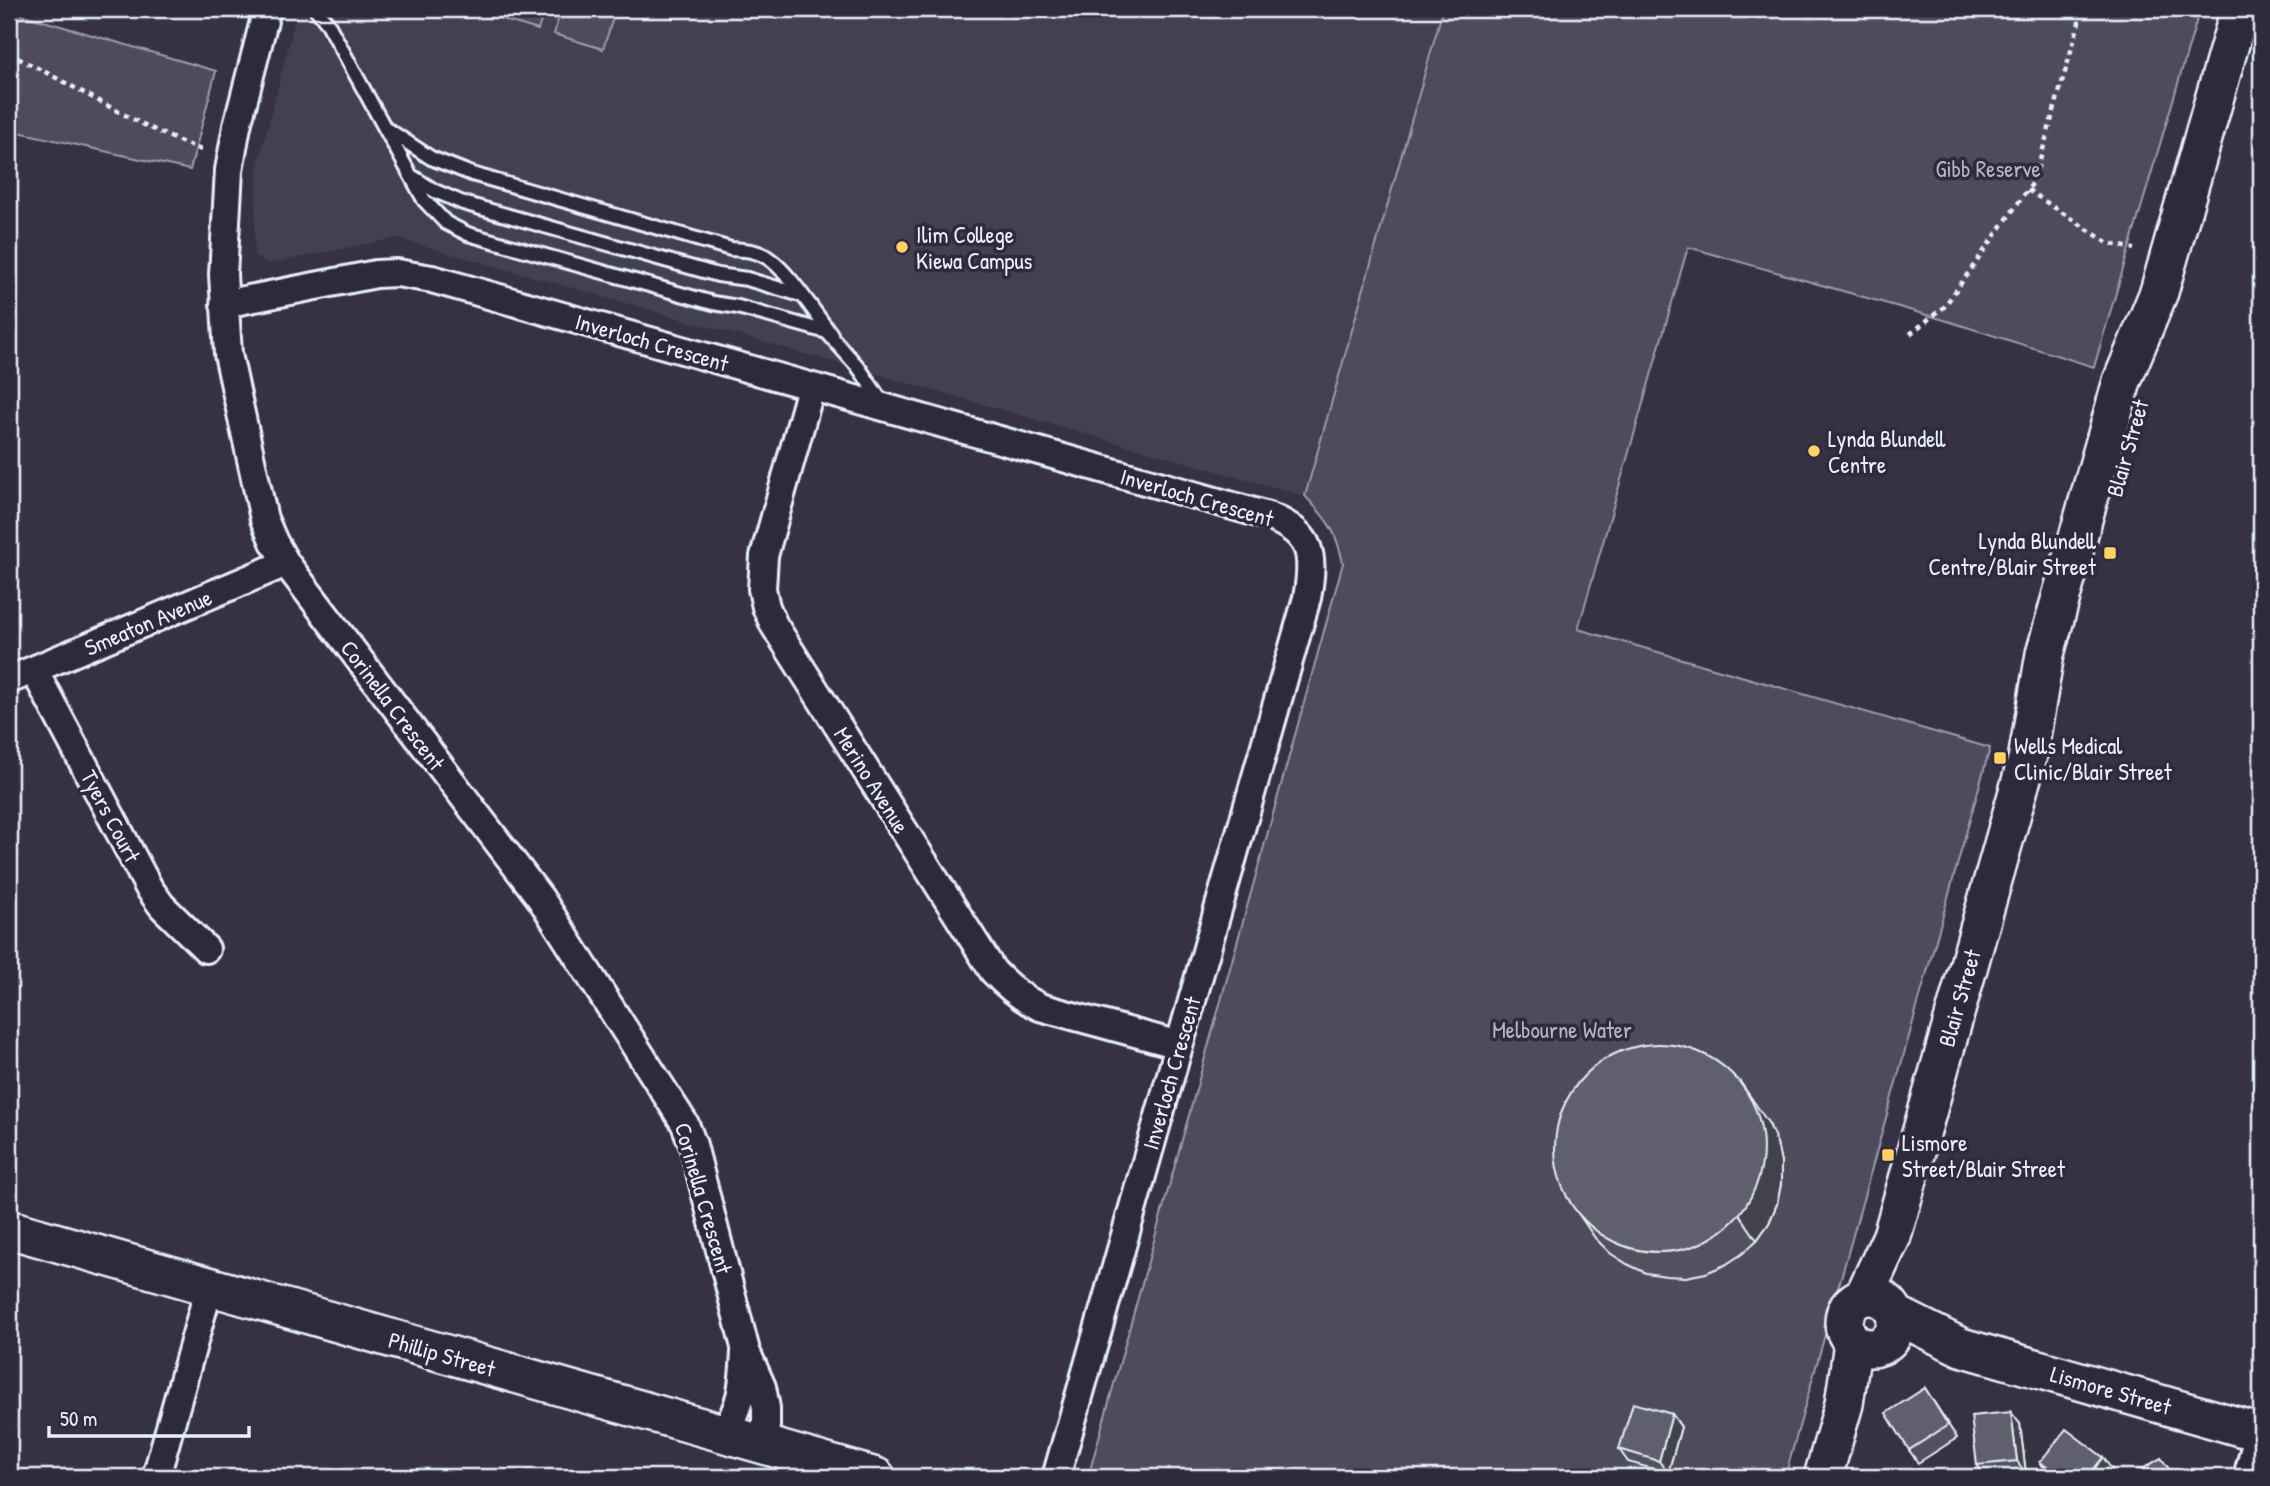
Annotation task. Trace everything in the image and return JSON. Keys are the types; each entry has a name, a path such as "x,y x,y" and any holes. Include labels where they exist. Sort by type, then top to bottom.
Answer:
{"street":[{"name":"Corinella Crescent","path":"267,9 237,126 229,170 224,304 228,354 264,519 286,563 541,899 685,1124 693,1145 746,1351 762,1387 766,1408 762,1445"},
{"name":"Blair Street","path":"1823,1477 1844,1404 1878,1324 1892,1236 2027,760 2067,660 2144,388 2159,292 2240,9"},
{"name":"Inverloch Crescent","path":"224,304 352,277 397,273 432,279 1268,516 1287,523 1300,533 1307,543 1311,565 1307,598 1056,1477"},
{"name":"Merino Avenue","path":"811,388 764,556 762,589 774,625 993,971 1008,987 1040,1007 1179,1045"},
{"name":"Smeaton Avenue","path":"9,680 286,563"},
{"name":"Tyers Court","path":"34,670 149,888 162,906 206,949"},
{"name":"Phillip Street","path":"9,1229 876,1477"},
{"path":"156,1477 209,1288"},
{"name":"Lismore Street","path":"1878,1324 2260,1433"},
{"name":"Corinella Crescent","path":"723,1434 735,1416 740,1401 746,1351"},
{"path":"2247,1477 2260,1433"}],"lane":[{"path":"316,9 328,24 410,175 434,212 446,223 468,234 713,303 809,326 827,332 834,338"},
{"path":"387,129 431,158 472,174 731,249 759,254 775,265 801,295 859,368 886,408"},
{"path":"410,175 435,191 463,203 718,275 747,279 801,295"}],"path":[{"path":"1910,334 1944,307 2034,181 2079,23 2077,10 2074,9"},
{"path":"9,54 182,143 204,151"},
{"path":"2028,190 2108,243 2134,249"}],"shaded area":[{"name":"Ilim College Kiewa Campus","path":"298,9 1443,9 1305,496 396,238 267,264 254,256 257,168"}],"green space":[{"path":"490,9 545,9 538,30 488,15"},
{"path":"561,9 616,9 603,49 554,34"},
{"name":"Melbourne Water","path":"1443,9 2200,9 2094,367 1941,319 1688,247 1578,629 1990,748 1785,1477 1088,1477 1343,563 1330,526 1305,496"},
{"path":"9,11 216,71 190,170 9,130"}],"building":[{"path":"1659,1044 1699,1052 1717,1061 1733,1074 1746,1090 1755,1108 1763,1148 1755,1188 1746,1206 1733,1222 1717,1235 1699,1244 1659,1252 1619,1244 1601,1235 1585,1222 1572,1206 1563,1188 1555,1148 1563,1108 1572,1090 1585,1074 1601,1061 1619,1052"},
{"path":"1925,1388 1948,1425 1909,1450 1886,1413"},
{"path":"1633,1403 1672,1414 1659,1461 1619,1449"},
{"path":"2011,1412 2017,1461 1977,1465 1971,1416"},
{"path":"2066,1429 2103,1457 2088,1477 2060,1477 2040,1462"},
{"path":"2161,1458 2169,1469 2166,1471 2170,1477 2129,1477"},
{"path":"1884,1472 1904,1477 1883,1477"}],"place":[{"name":"Ilim College Kiewa Campus","path":"902,247"},
{"name":"Lynda Blundell Centre","path":"1814,451"},
{"name":"Lynda Blundell Centre/Blair Street","path":"2110,553"},
{"name":"Wells Medical Clinic/Blair Street","path":"2000,758"},
{"name":"Lismore Street/Blair Street","path":"1888,1155"}],"park label":[{"name":"Gibb Reserve","path":"1988,168"}]}
